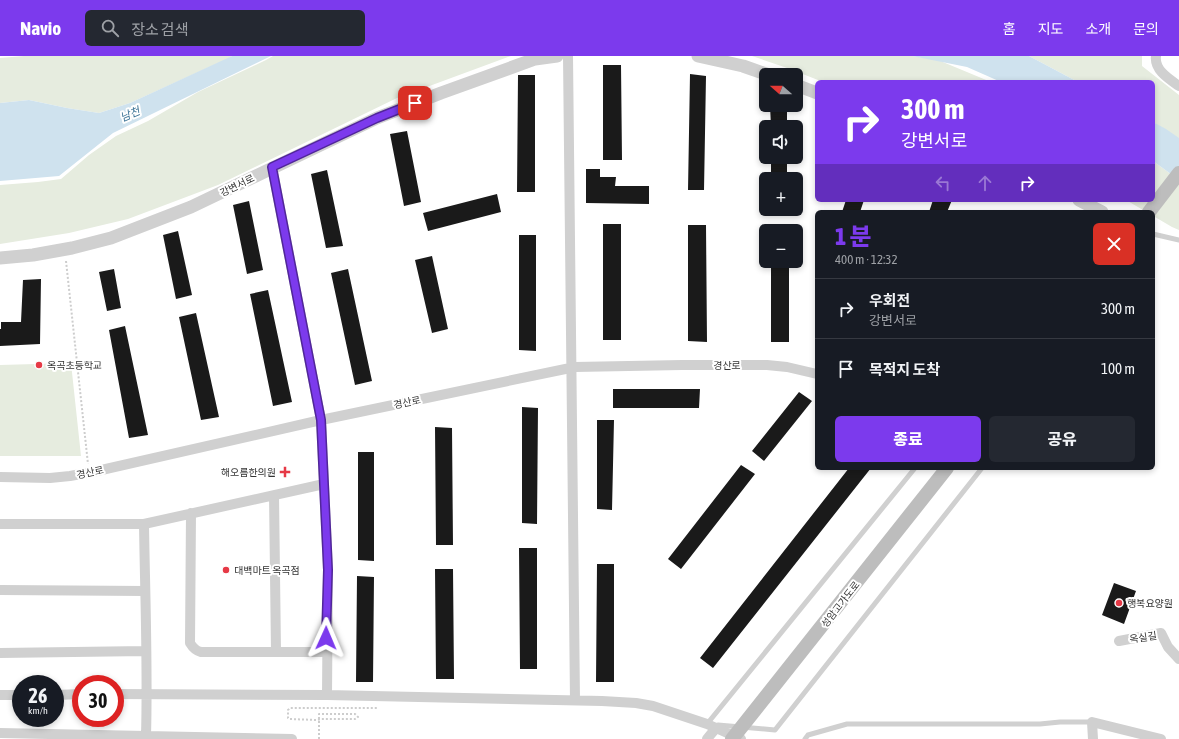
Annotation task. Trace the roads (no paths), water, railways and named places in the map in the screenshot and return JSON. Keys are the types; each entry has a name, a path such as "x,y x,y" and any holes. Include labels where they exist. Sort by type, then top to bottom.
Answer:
{"main road":[{"path":"1151,210 1179,173"},
{"name":"성암고가도로","path":"732,739 945,470"}],"street":[{"name":"강변서로","path":"0,258 33,256 65,250 111,238 191,207 377,118 535,59 557,56"},
{"path":"568,56 575,700"},
{"path":"698,56 743,66 759,72"},
{"path":"1156,56 1156,61 1159,68 1165,76 1179,86"},
{"path":"803,88 815,92"},
{"path":"272,167 321,420 328,570 326,695"},
{"path":"1083,202 1098,210"},
{"name":"경산로","path":"0,477 50,478 89,473 321,420 575,367 767,365 786,367 815,374"},
{"path":"0,524 144,524 324,484"},
{"path":"274,494 276,652"},
{"path":"191,513 190,643 192,648 201,652 326,652"},
{"path":"144,524 147,694 146,736"},
{"path":"0,590 145,591"},
{"name":"옥실길","path":"1119,641 1161,633 1168,647 1179,659"},
{"path":"0,653 146,651"},
{"path":"124,694 326,695 575,700 636,703 647,705 712,726 741,739"},
{"path":"0,695 12,695"},
{"path":"1093,739 1092,722 1161,739"},
{"path":"706,739 712,726"},
{"path":"0,733 292,739"}],"lane":[{"path":"1155,234 1179,240"},
{"path":"712,726 913,470"},
{"path":"712,726 775,730 980,470"},
{"path":"806,739 808,735 847,724 1040,724 1060,722 1092,722"}],"water":[{"name":"남천","path":"232,56 271,56 113,133 59,176 0,181 0,103 29,100 99,113 130,103"},
{"path":"912,56 1029,56 1074,80 996,80 967,67"},
{"path":"1155,123 1179,138 1179,180 1155,162"}],"place":[{"name":"옥곡초등학교","path":"39,365"},
{"name":"해오름한의원","path":"285,472"},
{"name":"대백마트 옥곡점","path":"226,570"},
{"name":"행복요양원","path":"1119,603"}]}
